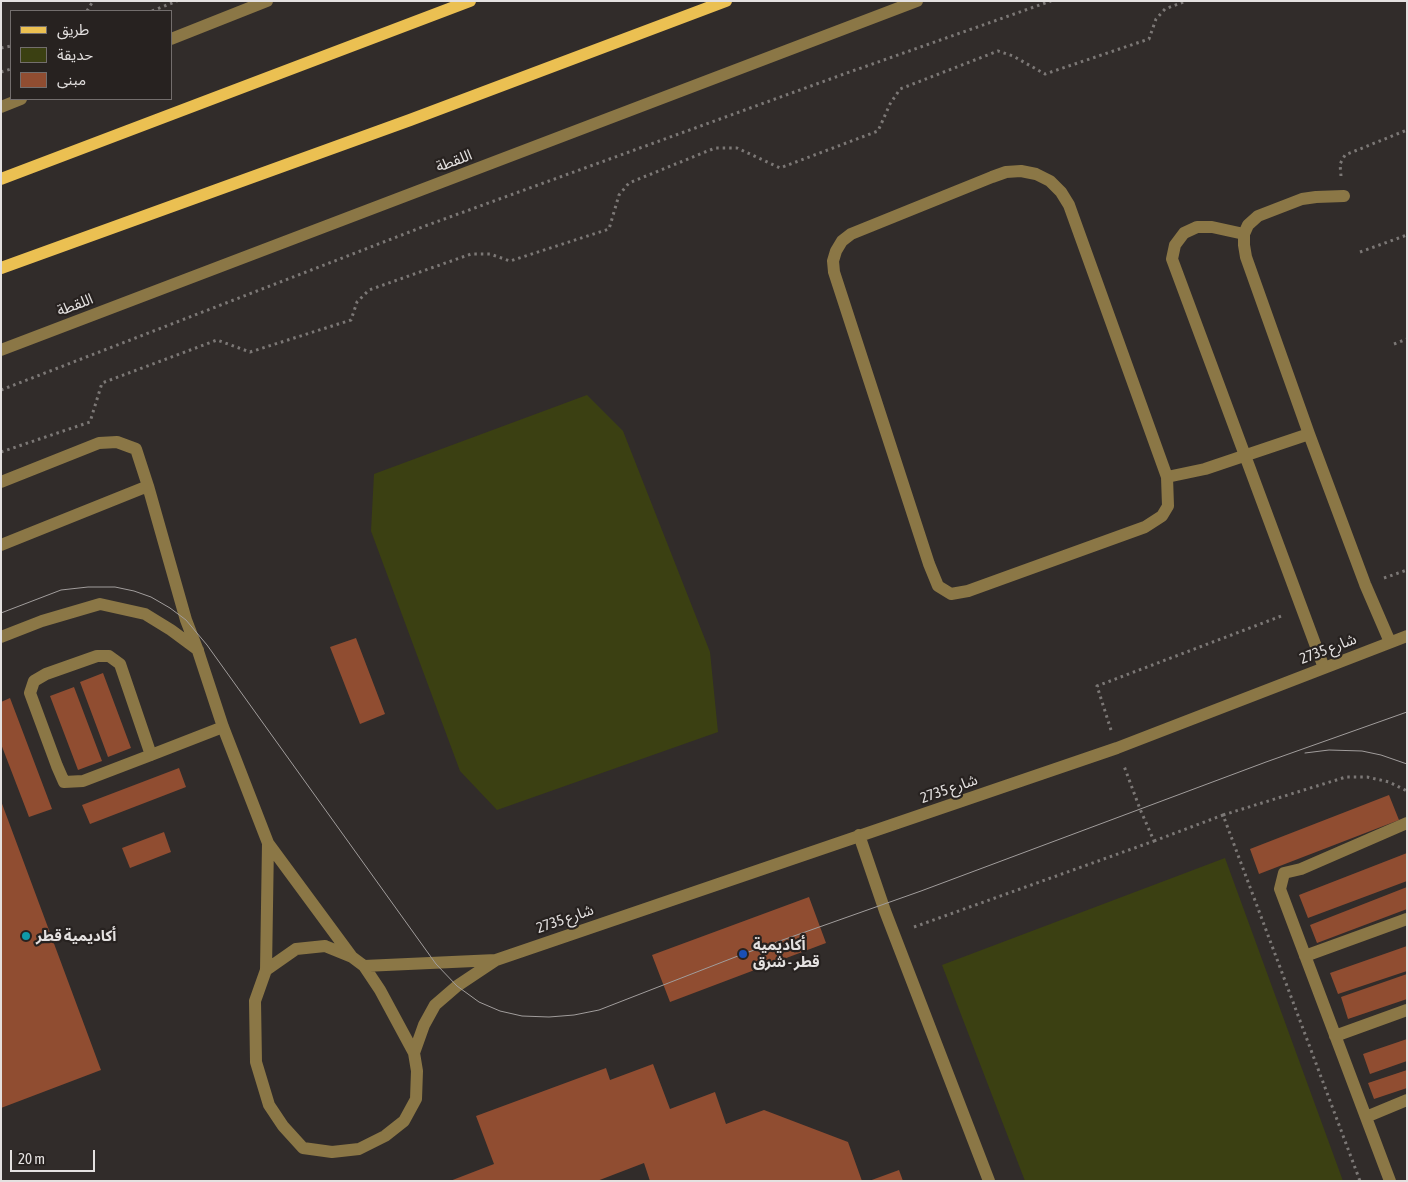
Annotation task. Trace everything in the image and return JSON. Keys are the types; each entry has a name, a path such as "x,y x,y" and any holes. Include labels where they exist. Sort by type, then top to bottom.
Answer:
{"main road":[{"path":"1,179 470,1"},
{"path":"1,268 410,120 726,1"}],"street":[{"path":"172,39 267,1"},
{"name":"اللقطة","path":"1,350 918,1"},
{"path":"1,107 18,100"},
{"path":"1021,171 1036,174 1050,181 1061,192 1068,205 1167,478 1168,506 1162,516 1145,527 968,591 951,594 938,586 929,564 834,272 833,261 836,251 842,242 851,234 1006,172 1021,171"},
{"path":"1344,196 1302,199 1258,216 1248,225 1244,234 1244,245 1246,257 1309,434 1390,642"},
{"path":"1244,234 1212,227 1197,227 1184,233 1175,245 1172,259 1324,668"},
{"path":"1167,478 1205,468 1309,434"},
{"path":"1,482 99,443 117,442 136,449 186,620 223,727 268,843 352,957"},
{"path":"1,545 148,486"},
{"path":"1,637 100,604 146,614 198,651"},
{"name":"شارع 2735","path":"414,1053 424,1025 435,1005 458,986 496,960 1117,748 1407,636"},
{"path":"152,755 120,664 109,656 96,656 34,680 30,693 64,782 83,781 152,755 223,727"},
{"path":"1390,1181 1280,889 1284,873 1301,869 1407,823"},
{"path":"859,835 894,934 989,1181"},
{"path":"266,970 296,949 325,946 352,957 364,966 380,990 414,1053 417,1071 416,1099 404,1121 385,1136 359,1149 332,1152 303,1148 283,1126 269,1105 256,1062 255,1001 266,970 268,843"},
{"path":"1305,956 1407,919"},
{"name":"شارع 2735","path":"364,966 496,960"},
{"path":"1335,1036 1407,1010"},
{"path":"1366,1117 1407,1100"}],"path":[{"path":"154,10 177,1"},
{"path":"1,390 425,226 1051,1"},
{"path":"1,452 90,422 102,383 217,340 250,352 351,320 357,302 369,290 471,254 490,254 510,261 609,229 619,195 629,183 715,148 737,148 780,168 878,132 890,104 900,89 998,51 1013,56 1045,74 1149,39 1156,19 1166,9 1186,1"},
{"path":"1344,196 1340,164 1345,155 1407,130"},
{"path":"1360,252 1407,235"},
{"path":"1394,344 1407,339"},
{"path":"1154,841 1117,748 1097,686 1303,608"},
{"path":"894,934 1223,815 1346,777 1367,777 1389,782 1407,791"},
{"path":"1223,815 1360,1181"}],"green space":[{"path":"587,395 623,431 710,652 718,732 497,810 460,771 371,531 374,474"},
{"path":"1225,858 1343,1181 1025,1181 942,965"}],"building":[{"path":"356,638 385,714 360,724 330,647"},
{"path":"103,673 131,748 108,757 80,682"},
{"path":"74,687 102,761 78,770 50,696"},
{"path":"10,698 52,809 29,817 1,744 1,702"},
{"path":"179,768 186,787 90,824 82,805"},
{"path":"1389,795 1399,820 1259,874 1250,849"},
{"name":"أكاديمية قطر","path":"1,801 101,1070 1,1108"},
{"path":"164,832 171,852 130,868 122,848"},
{"path":"1407,853 1407,881 1308,918 1299,895"},
{"path":"1407,887 1407,909 1317,943 1310,925"},
{"path":"809,897 826,943 670,1002 652,955"},
{"path":"1407,946 1407,971 1338,994 1330,973"},
{"path":"1407,974 1407,999 1348,1019 1341,997"},
{"path":"1407,1039 1407,1061 1370,1074 1363,1054"},
{"path":"653,1064 670,1109 715,1092 726,1124 764,1110 848,1142 862,1181 650,1181 644,1163 597,1181 450,1181 494,1164 476,1116 606,1068 610,1080"},
{"path":"1407,1070 1407,1088 1374,1099 1368,1083"},
{"path":"899,1170 903,1181 869,1181"}],"tram line":[{"path":"1,613 61,590 115,587 151,597 186,620 207,645 436,964 457,986 479,1002 500,1011 522,1016 549,1017 599,1010 743,954 921,891 1266,762 1407,712"},
{"path":"1305,753 1329,750 1362,751 1407,764"}],"place":[{"name":"أكاديمية قطر","path":"26,936"},
{"name":"أكاديمية قطر - شرق","path":"743,954"}]}
